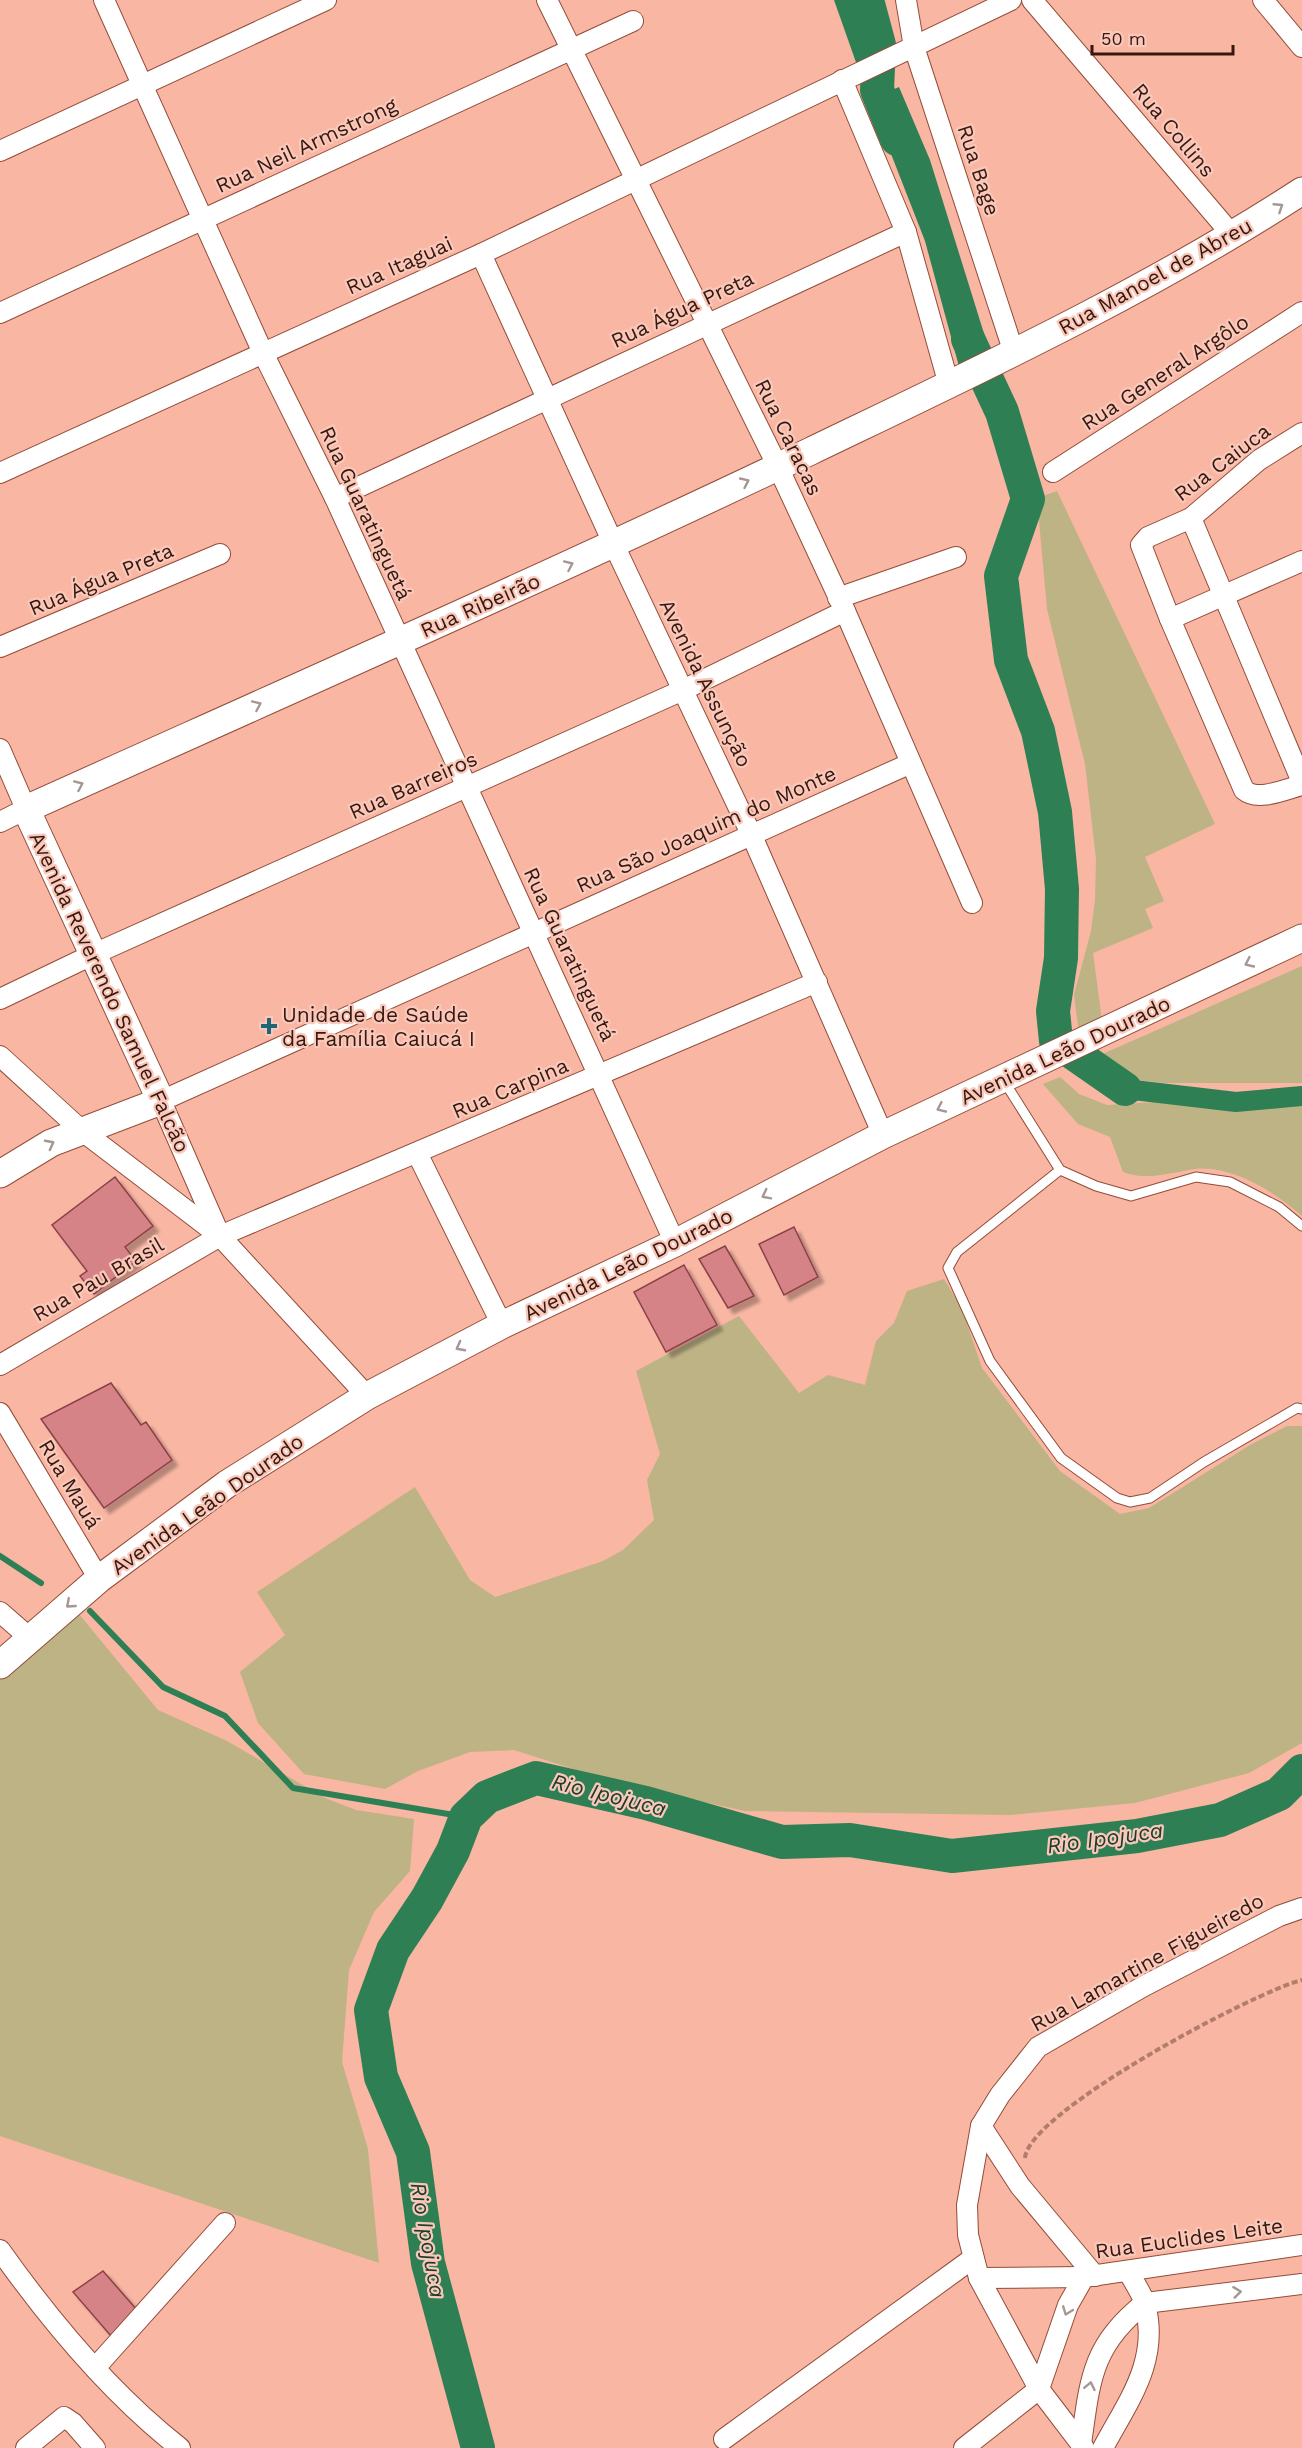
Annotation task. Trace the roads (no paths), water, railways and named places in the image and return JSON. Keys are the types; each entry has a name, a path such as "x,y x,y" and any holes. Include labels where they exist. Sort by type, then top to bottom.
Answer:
{"main road":[{"name":"Rua Manoel de Abreu","path":"953,383 1233,236 1302,191"},
{"name":"Rua Ribeirão","path":"26,809 614,545 953,383"},
{"name":"Avenida Reverendo Samuel Falcão","path":"26,809 161,1101"},
{"name":"Avenida Leão Dourado","path":"0,1665 99,1579 228,1484 367,1396 502,1325 675,1243 883,1134 1302,938"},
{"path":"0,1174 51,1143 161,1101"}],"street":[{"name":"Rua Guaratinguetá","path":"104,0 263,353 335,498 398,642 468,787 532,933 600,1076 675,1243"},
{"path":"0,151 326,0"},
{"name":"Rua Caracas","path":"547,0 778,467 842,605 909,764 972,903"},
{"name":"Rua Bage","path":"906,0 908,50 1010,354"},
{"name":"Rua Itaguai","path":"0,473 481,254 1011,0"},
{"name":"Rua Collins","path":"1032,0 1233,236"},
{"path":"1263,0 1302,46"},
{"name":"Rua Neil Armstrong","path":"0,313 633,21"},
{"path":"848,77 906,232 953,383"},
{"name":"Rua Água Preta","path":"335,498 906,232"},
{"name":"Avenida Assunção","path":"481,254 614,545 752,836 883,1134"},
{"name":"Rua General Argôlo","path":"1053,472 1302,312"},
{"name":"Rua Caiuca","path":"1170,619 1141,545 1148,537 1191,518 1259,460 1302,433"},
{"path":"1191,518 1224,597 1294,743 1302,784 1257,796 1250,795 1241,783 1170,619 1224,597 1302,561"},
{"name":"Rua Água Preta","path":"0,647 220,554"},
{"name":"Rua Barreiros","path":"0,999 94,954 683,690 842,605 956,558"},
{"name":"Avenida Reverendo Samuel Falcão","path":"0,748 26,809"},
{"name":"Rua São Joaquim do Monte","path":"161,1101 909,764"},
{"name":"Rua Ribeirão","path":"0,822 26,809"},
{"name":"Rua Carpina","path":"220,1236 817,982"},
{"path":"0,1056 81,1130 220,1236 367,1396"},
{"name":"Avenida Reverendo Samuel Falcão","path":"161,1101 220,1236"},
{"path":"417,1153 502,1325"},
{"name":"Rua Pau Brasil","path":"0,1365 220,1236"},
{"name":"Rua Mauá","path":"0,1413 99,1579"},
{"path":"0,1612 31,1639"},
{"name":"Rua Lamartine Figueiredo","path":"981,2126 1000,2095 1038,2047 1144,1986 1279,1916 1302,1908"},
{"path":"981,2126 1020,2186 1090,2277"},
{"path":"981,2126 967,2205 972,2259 1039,2389 1082,2446"},
{"path":"95,2368 225,2223"},
{"name":"Rua Euclides Leite","path":"1039,2389 1068,2305 1090,2277 1302,2245"},
{"path":"0,2250 55,2324 159,2432 180,2448"},
{"path":"724,2439 972,2259"},
{"path":"1103,2448 1144,2372 1148,2348 1145,2304 1128,2271"},
{"path":"980,2278 1090,2277"},
{"path":"1082,2446 1091,2381 1099,2354 1118,2326 1145,2304 1302,2284"},
{"path":"964,2448 1039,2389"},
{"path":"26,2448 64,2417 73,2423 95,2448"}],"lane":[{"path":"1003,1079 1060,1170 1096,1186 1131,1196 1196,1177 1230,1182 1279,1207 1302,1226"},
{"path":"1060,1170 957,1252 948,1268 990,1361 1061,1458 1117,1498 1130,1502 1150,1498 1204,1461 1300,1406"}],"waterway":[{"path":"867,0 879,45 877,90 897,139"},
{"path":"968,339 1002,412 1028,499 1001,576 1011,660 1038,731 1055,812 1062,889 1061,958 1053,1011 1056,1041 1125,1089"},
{"path":"1125,1089 1236,1102 1302,1096"},
{"path":"0,1556 41,1583"},
{"path":"90,1611 163,1687 225,1716 293,1788 466,1817"},
{"name":"Rio Ipojuca","path":"478,2448 428,2263 413,2152 381,2077 371,2010 393,1950 427,1899 453,1851 466,1817 487,1797 536,1778 646,1803 782,1842 850,1840 952,1856 1137,1836 1220,1820 1279,1794 1302,1771"}],"place":[{"name":"Unidade de Saúde da Família Caiucá I","path":"269,1026"}]}
